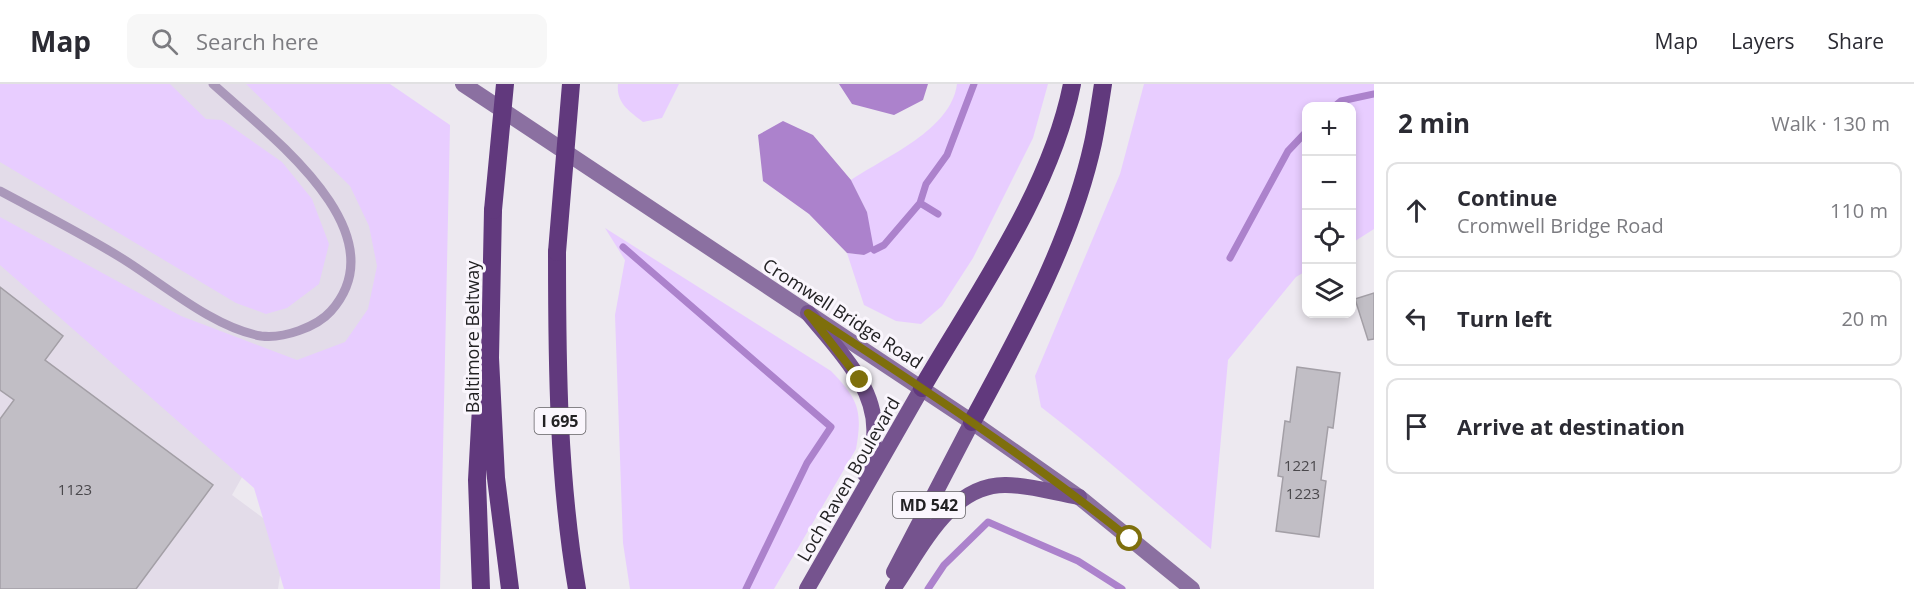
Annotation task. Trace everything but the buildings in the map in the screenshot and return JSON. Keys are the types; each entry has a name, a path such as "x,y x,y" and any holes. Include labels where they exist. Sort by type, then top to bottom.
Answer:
{"highway":[{"name":"Baltimore Beltway","path":"505,84 493,210 490,358 496,478 510,589"},
{"name":"I 695","path":"571,84 557,252 558,372 562,467 577,589"},
{"path":"922,388 1034,196 1057,140 1072,84"},
{"path":"972,422 1031,312 1057,252 1093,144 1103,84"},
{"path":"481,589 477,480 483,357 492,280"}],"main road":[{"name":"Cromwell Bridge Road","path":"463,84 972,422 1079,497 1192,589"},
{"path":"808,313 860,380 869,397 874,438 861,493"},
{"name":"Loch Raven Boulevard","path":"807,589 922,388"},
{"name":"MD 542","path":"885,589 972,422"},
{"path":"892,589 949,509 964,496 984,486 1007,484 1079,497"}],"lane":[{"path":"0,191 121,258 221,322 262,336 306,328 327,315 343,298 351,273 350,246 341,222 324,189 213,84"}],"shaded area":[{"path":"0,84 381,84 381,380 264,438 232,495 286,535 278,589 0,589"},
{"path":"0,84 170,84 206,119 222,120 282,162 312,199 329,244 319,284 287,308 266,314 236,303 0,162"},
{"path":"246,84 390,84 450,125 440,589 284,589 254,488 0,265 0,217 181,316 297,360 345,342 368,309 377,266 369,226 350,186"},
{"path":"618,84 679,84 662,118 643,122 621,101"},
{"path":"839,84 928,84 923,100 894,115 852,104"},
{"path":"957,84 1048,84 1033,138 973,258 942,306 921,324 896,321 864,305 847,253 864,255 867,212 851,180 899,151 930,128 943,115 952,100"},
{"path":"1144,84 1374,84 1374,229 1356,240 1356,102 1302,102 1302,273 1296,277 1228,360 1211,549 1041,407 1035,376 1120,174"},
{"path":"783,121 813,135 851,180 867,212 874,250 864,255 847,253 809,214 763,181 758,135"},
{"path":"605,228 831,371 853,398 859,424 856,449 774,589 630,589 623,543 615,315 625,260"}],"waterway":[{"path":"874,250 884,245 920,203 926,184 947,155 974,84"},
{"path":"1340,102 1374,94"},
{"path":"1230,258 1288,151 1302,136"},
{"path":"920,203 938,214"},
{"path":"623,247 831,427 807,463 746,589"},
{"path":"928,589 944,565 988,522 1078,561 1122,589"}],"route":[{"path":"860,380 808,313 972,422 1079,497 1130,539"}]}
